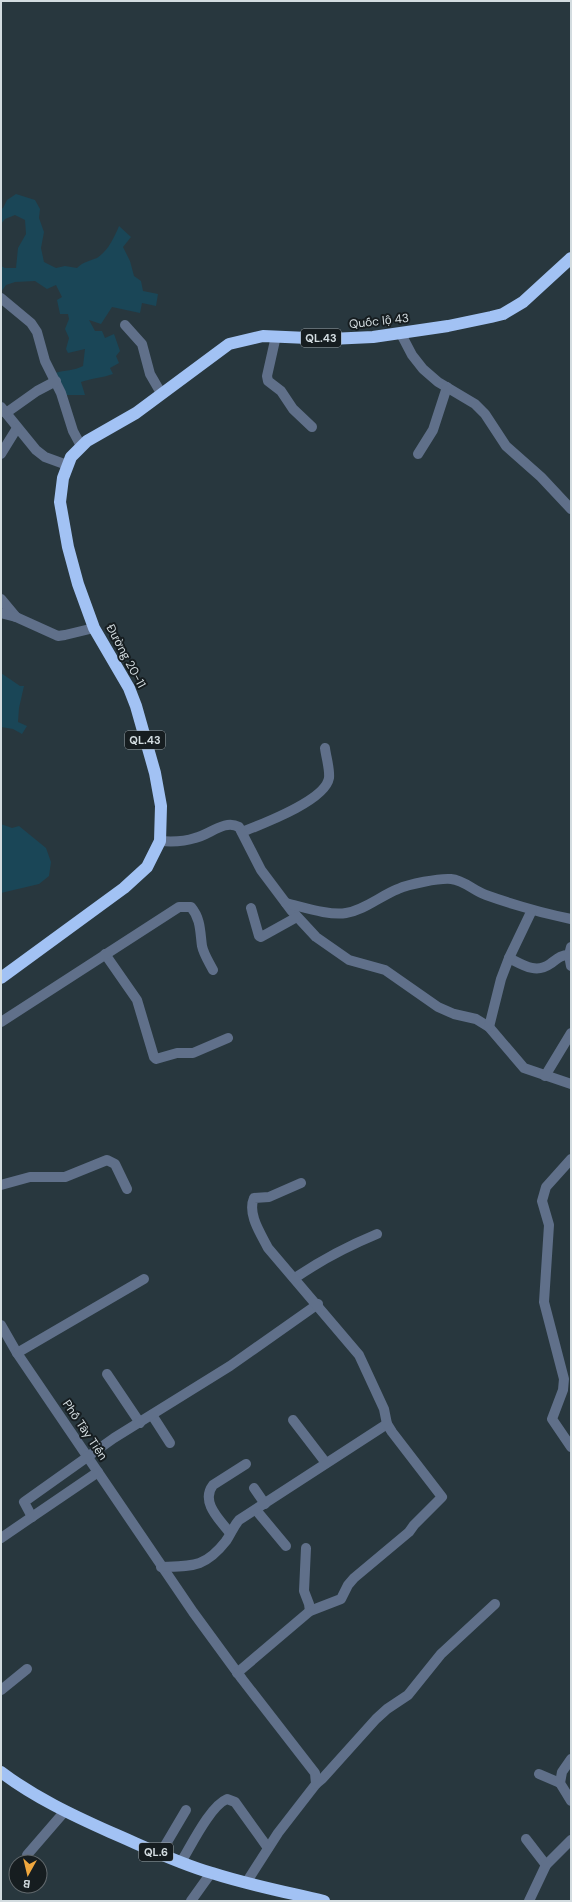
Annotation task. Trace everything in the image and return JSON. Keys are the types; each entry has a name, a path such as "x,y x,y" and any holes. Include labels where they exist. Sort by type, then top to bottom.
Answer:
{"highway":[{"name":"Quốc lộ 43","path":"81,446 128,418 229,344 252,337 276,336 330,339 401,334 503,314 523,302 571,258"},
{"name":"Đường 20-11","path":"1,978 124,888 147,868 160,840 161,806 155,773 136,706 129,688 94,628 72,564 61,514 60,502 63,478 71,457 81,446"},
{"name":"QL.6","path":"1,1772 43,1799 65,1811 180,1862 246,1883 324,1901"}],"street":[{"path":"1,298 31,323 39,338 45,361 56,381 66,405 73,431 81,446"},
{"path":"125,325 142,344 150,374 161,393"},
{"path":"401,334 412,355 423,369 475,404 485,414 506,446 541,477 571,509"},
{"path":"276,336 267,376 268,380 281,391 293,409 312,427"},
{"path":"56,381 4,410 17,428 40,454 67,465"},
{"path":"418,454 433,430 447,386"},
{"path":"1,454 17,428"},
{"path":"1,599 16,617"},
{"path":"1,613 16,617 58,636 65,636 94,628"},
{"path":"242,832 290,811 321,791 329,778 325,748"},
{"path":"160,840 173,842 197,838 224,825 232,824 239,827 262,870 297,917 316,938 349,960 385,970 428,1002 454,1014 476,1020 489,1027 518,1063 529,1070 544,1076 571,1084"},
{"path":"286,903 344,914 356,911 398,888 411,884 450,878 461,881 486,895 532,910 571,920"},
{"path":"1,1022 105,954 179,907 185,905 191,907 195,912 200,926 204,952 213,970"},
{"path":"251,908 258,935 261,937 297,917"},
{"path":"489,1027 498,988 509,958 532,910"},
{"path":"509,958 529,968 539,969 570,951 571,966"},
{"path":"105,954 137,1000 154,1057 156,1059 177,1053 192,1053 228,1038"},
{"path":"544,1076 571,1033"},
{"path":"571,1159 546,1187 542,1201 549,1225 544,1302 564,1379 563,1390 552,1419 571,1447"},
{"path":"1,1185 30,1177 66,1177 107,1160 115,1164 127,1189"},
{"path":"237,1673 310,1611 341,1598 348,1585 354,1578 410,1532 414,1525 442,1497 396,1438 387,1424 384,1409 359,1355 318,1304 268,1248 260,1233 252,1209 254,1198 269,1197 301,1183"},
{"path":"295,1278 339,1250 377,1234"},
{"path":"17,1353 144,1280"},
{"path":"32,1516 24,1502 87,1456 230,1366 318,1304"},
{"name":"Phố Tây Tiến","path":"1,1325 17,1353 98,1472 1,1538"},
{"path":"107,1374 140,1423"},
{"path":"152,1415 170,1443"},
{"path":"292,1420 326,1463"},
{"path":"162,1567 191,1566 202,1563 225,1543 233,1527 239,1520 387,1424"},
{"path":"230,1533 211,1508 208,1495 209,1489 212,1484 246,1464"},
{"path":"98,1472 162,1567 237,1673 312,1768 315,1773 316,1784"},
{"path":"254,1488 265,1504"},
{"path":"256,1510 286,1546"},
{"path":"306,1548 304,1591 310,1604 310,1611"},
{"path":"246,1883 268,1848 316,1784 376,1719 387,1709 408,1695 441,1654 495,1604"},
{"path":"1,1690 27,1669"},
{"path":"560,1783 562,1772 571,1759"},
{"path":"539,1774 560,1783 571,1801"},
{"path":"180,1862 207,1819 220,1802 227,1799 235,1802 268,1848"},
{"path":"160,1854 186,1810"},
{"path":"28,1854 65,1811"},
{"path":"526,1839 546,1865"},
{"path":"529,1901 546,1865 571,1840"},
{"path":"191,1901 211,1873"}],"shaded area":[{"path":"16,194 35,200 40,209 39,218 44,232 41,248 44,262 56,268 65,266 77,268 84,263 97,258 104,252 113,240 119,226 131,237 123,247 130,261 134,276 141,281 143,291 158,294 156,306 142,303 140,313 112,307 101,324 89,320 95,331 102,331 105,338 114,334 120,351 116,356 119,363 110,368 113,374 81,382 85,395 65,395 55,373 76,369 83,366 85,349 68,353 66,349 69,338 65,329 69,319 68,314 60,314 57,300 62,297 56,285 47,289 35,281 15,282 6,285 1,292 1,266 5,268 16,268 18,248 26,234 25,220 15,215 5,219 1,224 1,209 7,200"},
{"path":"1,673 20,686 24,686 19,708 18,722 27,726 22,734 13,729 1,727"},
{"path":"1,824 12,828 19,826 46,848 51,862 49,876 39,884 1,893"}]}
